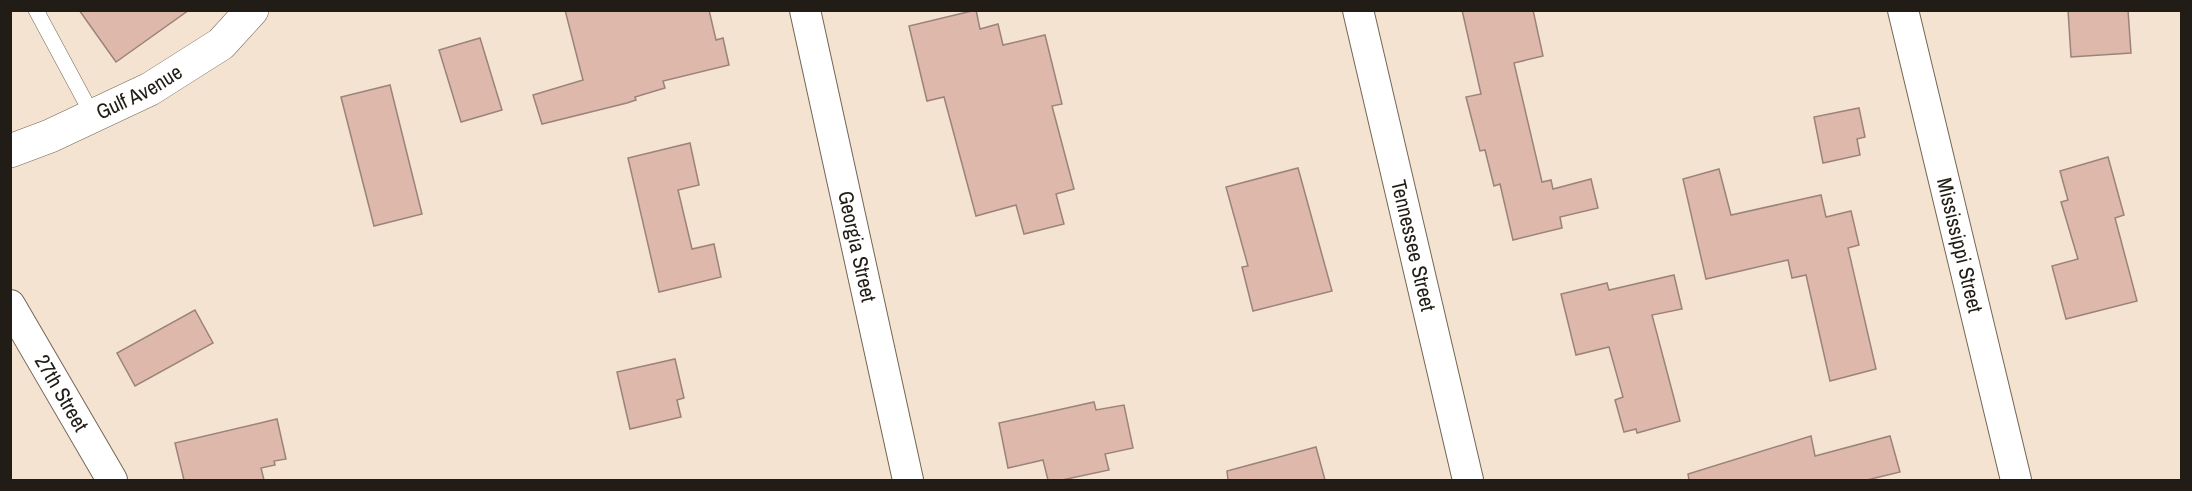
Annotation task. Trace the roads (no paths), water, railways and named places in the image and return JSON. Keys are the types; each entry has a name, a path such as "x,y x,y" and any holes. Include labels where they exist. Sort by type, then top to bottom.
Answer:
{"street":[{"name":"Gulf Avenue","path":"10,151 93,116 150,88 221,44 252,10"},
{"name":"Georgia Street","path":"805,10 908,480"},
{"name":"Tennessee Street","path":"1358,10 1468,480"},
{"name":"Mississippi Street","path":"1903,10 2016,480"},
{"name":"27th Street","path":"10,305 112,480"}],"lane":[{"path":"36,10 93,116"}]}
